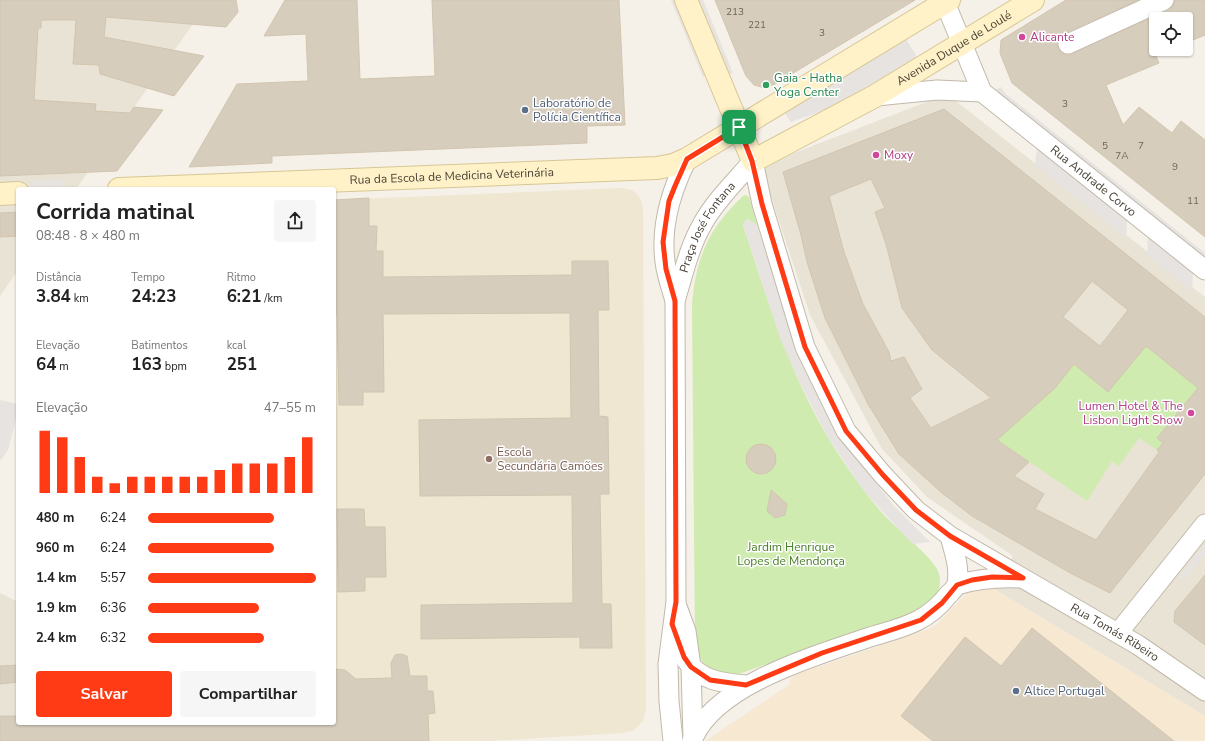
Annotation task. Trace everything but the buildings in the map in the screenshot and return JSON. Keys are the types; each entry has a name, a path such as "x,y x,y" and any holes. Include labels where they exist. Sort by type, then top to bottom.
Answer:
{"street":[{"name":"Praça José Fontana","path":"686,0 752,161 762,204 805,347 846,431 883,475 916,510 950,536 1023,578"},
{"name":"Avenida Duque de Loulé","path":"752,161 875,96 1033,0"},
{"path":"1068,44 1164,0"},
{"path":"687,159 946,1 982,92"},
{"name":"Avenida Duque de Loulé","path":"875,96 937,90 982,92"},
{"name":"Rua Andrade Corvo","path":"982,92 1205,270"},
{"name":"Praça José Fontana","path":"673,741 669,701 668,664 676,602 675,301 666,269 663,242 669,201 687,159"},
{"name":"Rua da Escola de Medicina Veterinária","path":"170,187 657,168 673,165 687,159"},
{"name":"Praça José Fontana","path":"675,301 688,256 703,223 752,161"},
{"path":"0,194 16,193"},
{"path":"1118,633 1205,524"},
{"path":"950,536 958,567 957,585 972,580 992,577 1023,578"},
{"name":"Rua Tomás Ribeiro","path":"1023,578 1138,645 1205,690"},
{"name":"Praça José Fontana","path":"692,740 711,712 746,685 822,653 921,620 942,603 957,585"},
{"name":"Praça José Fontana","path":"676,602 686,631 691,667 692,740"},
{"name":"Praça José Fontana","path":"672,624 684,657 691,667 710,680 746,685"}],"shaded area":[{"path":"0,0 210,0 77,187 16,187 16,273 0,296"},
{"path":"671,0 678,0 709,74 703,77"},
{"path":"694,0 703,0 733,73 725,76"},
{"path":"906,39 917,57 833,107 791,122 785,113"},
{"path":"1001,87 1006,94 1205,253 1205,260 997,93 995,90"},
{"path":"947,94 1205,297 1205,716 994,589 1013,556 927,497 882,449 810,315 761,166"},
{"path":"1037,146 1127,219 1126,238 1035,165"},
{"path":"64,180 65,186 32,187 32,181"},
{"name":"Escola Secundária Camões","path":"622,188 632,190 637,194 642,202 646,710 643,721 634,730 623,733 490,741 265,741 326,725 336,725 336,200"},
{"path":"747,219 757,225 786,313 855,456 894,506 930,542 913,544 906,537 863,490 827,436 781,341 743,225"},
{"path":"1148,236 1193,272 1192,291 1147,255"},
{"path":"0,400 16,404 16,419 8,450 0,461"},
{"path":"1205,544 1205,554 1183,581 1179,577"},
{"path":"988,587 994,589 1205,716 1205,741 705,741 789,685 790,680 795,675 928,629 937,624 966,594 974,590"},
{"path":"0,593 16,601 16,725 0,741"}],"green space":[{"name":"Jardim Henrique Lopes de Mendonça","path":"746,195 749,197 757,225 747,219 743,225 785,349 812,408 827,436 869,497 884,515 935,565 940,578 940,584 939,590 933,599 920,611 733,676 713,671 703,663 695,644 692,304 697,272 706,244 721,220 743,196"},
{"path":"1146,346 1198,388 1157,438 1163,443 1157,450 1139,438 1119,466 1112,461 1087,501 996,439 1074,364"}],"place":[{"name":"Alicante","path":"1022,37"},
{"name":"Gaia - Hatha Yoga Center","path":"766,85"},
{"name":"Laboratório de Polícia Científica","path":"525,110"},
{"name":"Moxy","path":"876,155"},
{"name":"Lumen Hotel & The Lisbon Light Show","path":"1191,413"},
{"name":"Escola Secundária Camões","path":"489,459"},
{"name":"Altice Portugal","path":"1016,691"}],"route":[{"path":"739,127 752,161 762,204 805,347 846,431 883,475 916,510 950,536 1023,578 992,577 972,580 957,585 942,603 921,620 822,653 746,685 710,680 691,667 684,657 672,624 676,602 674,543 676,398 675,301 666,269 663,242 669,201 680,172 687,159 739,127"}]}
